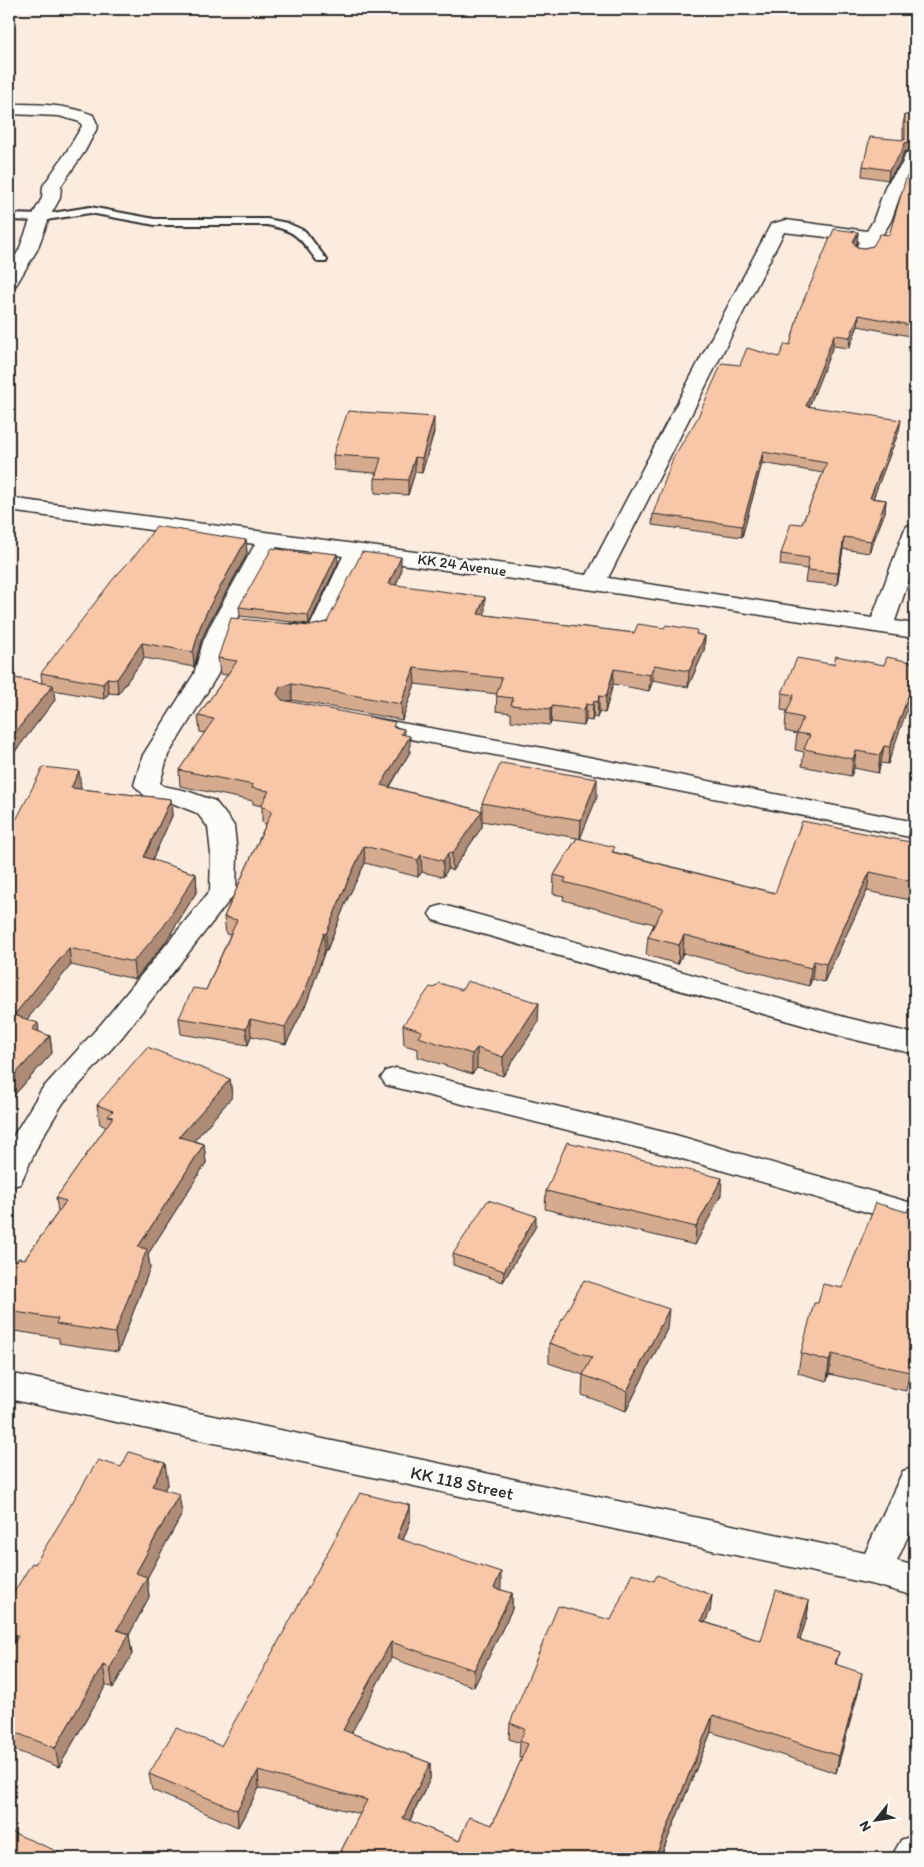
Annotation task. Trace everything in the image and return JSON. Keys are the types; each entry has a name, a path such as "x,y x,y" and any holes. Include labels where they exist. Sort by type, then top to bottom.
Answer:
{"street":[{"path":"9,109 56,110 76,113 87,119 90,126 76,151 52,186 51,198 40,218 28,250 9,280"},
{"path":"594,583 777,228 786,226 867,245 882,221 894,185 901,180 911,164 912,157 915,156"},
{"name":"KK 24 Avenue","path":"10,506 594,583 915,631"},
{"path":"881,626 915,531"},
{"path":"9,1176 25,1141 52,1096 112,1030 223,892 224,854 221,826 206,807 178,796 155,792 147,785 148,772 165,737 207,673 216,640 234,625 235,596 269,539"},
{"path":"272,629 311,633 319,631 356,551"},
{"path":"346,720 543,756 915,830"},
{"path":"442,914 848,1028 915,1044"},
{"path":"396,1078 672,1146 915,1215"},
{"name":"KK 118 Street","path":"9,1386 875,1570 915,1581"},
{"path":"875,1570 915,1481"},
{"path":"911,1858 915,1853"}],"lane":[{"path":"9,217 40,218 90,210 155,222 267,222 287,226 301,233 322,260"}],"building":[{"path":"905,115 915,115 915,140 905,143 901,153 889,170 863,166 870,137 905,140"},
{"path":"915,165 915,326 859,315 850,337 834,335 806,406 901,420 870,498 886,500 871,541 844,537 838,573 807,570 809,558 781,554 791,523 802,524 827,463 763,452 742,526 653,514 673,458 697,419 722,363 740,365 747,348 779,357 785,344 790,345 799,311 834,229 858,232 853,242 857,247 864,248 873,246 880,234 889,235 906,178"},
{"path":"348,411 434,417 422,458 415,457 408,480 375,478 381,458 333,455"},
{"path":"156,526 246,540 208,609 200,627 193,652 142,643 117,679 107,678 103,684 41,673 114,578 138,552"},
{"path":"272,548 309,554 310,551 337,554 308,615 239,607"},
{"path":"362,552 401,557 389,584 485,597 478,614 634,633 638,624 664,628 666,625 697,630 696,634 705,636 689,671 654,665 650,675 614,669 606,697 599,696 598,702 594,701 593,705 586,704 584,710 552,706 550,709 511,705 513,698 496,696 502,678 414,668 401,704 292,684 280,687 277,694 282,700 395,722 393,727 404,729 401,734 410,736 381,785 482,811 452,854 448,853 443,861 421,855 418,860 364,846 326,934 324,933 307,986 285,1027 250,1019 246,1029 179,1018 193,988 206,990 237,920 224,917 272,811 261,806 269,791 252,788 253,785 179,770 214,719 198,716 237,661 218,658 231,618 310,626 327,622"},
{"path":"836,656 884,665 887,657 915,663 915,677 890,747 884,746 880,755 856,751 853,759 804,749 810,735 797,733 803,718 786,714 794,695 782,693 797,658 834,664"},
{"path":"9,677 53,685 9,740"},
{"path":"501,763 597,779 581,820 482,803"},
{"path":"43,767 79,771 71,788 171,799 144,857 196,874 164,926 133,962 69,948 14,1015 38,1023 32,1029 50,1036 9,1081 9,834"},
{"path":"802,821 915,843 915,882 870,872 826,964 814,961 811,968 684,935 679,945 648,937 663,908 564,882 566,878 554,875 577,838 615,847 612,852 775,893"},
{"path":"467,981 539,1003 503,1057 477,1048 472,1054 418,1037 422,1031 403,1025 430,987 434,988 439,983 462,990"},
{"path":"147,1047 230,1079 179,1137 204,1144 138,1247 147,1249 115,1333 56,1324 58,1319 9,1311 9,1260 25,1259 66,1201 56,1198 113,1117 108,1116 113,1111 97,1105"},
{"path":"567,1142 722,1178 696,1227 546,1191"},
{"path":"488,1200 536,1216 504,1271 453,1254"},
{"path":"876,1203 907,1212 909,1208 915,1210 915,1355 913,1354 909,1372 832,1354 829,1361 801,1353 814,1303 818,1303 823,1284 842,1288"},
{"path":"584,1280 669,1309 627,1391 583,1375 592,1357 549,1343"},
{"path":"129,1452 165,1463 152,1486 179,1494 136,1573 147,1577 117,1630 129,1634 110,1668 103,1665 55,1748 9,1730 9,1651 18,1636 9,1633 9,1617 11,1613 9,1612 9,1600 32,1563 35,1564 98,1460 121,1467"},
{"path":"360,1493 410,1505 397,1538 501,1572 494,1588 512,1593 474,1670 391,1642 343,1730 430,1763 403,1818 459,1841 469,1817 492,1825 528,1744 520,1741 525,1729 510,1723 558,1606 611,1620 632,1573 654,1581 657,1575 712,1595 701,1621 761,1641 776,1590 809,1601 797,1639 839,1652 835,1664 862,1673 839,1756 713,1715 655,1858 359,1858 341,1851 367,1800 258,1771 237,1810 149,1774 176,1728 221,1746"},
{"path":"9,1831 73,1858 9,1858"}]}
